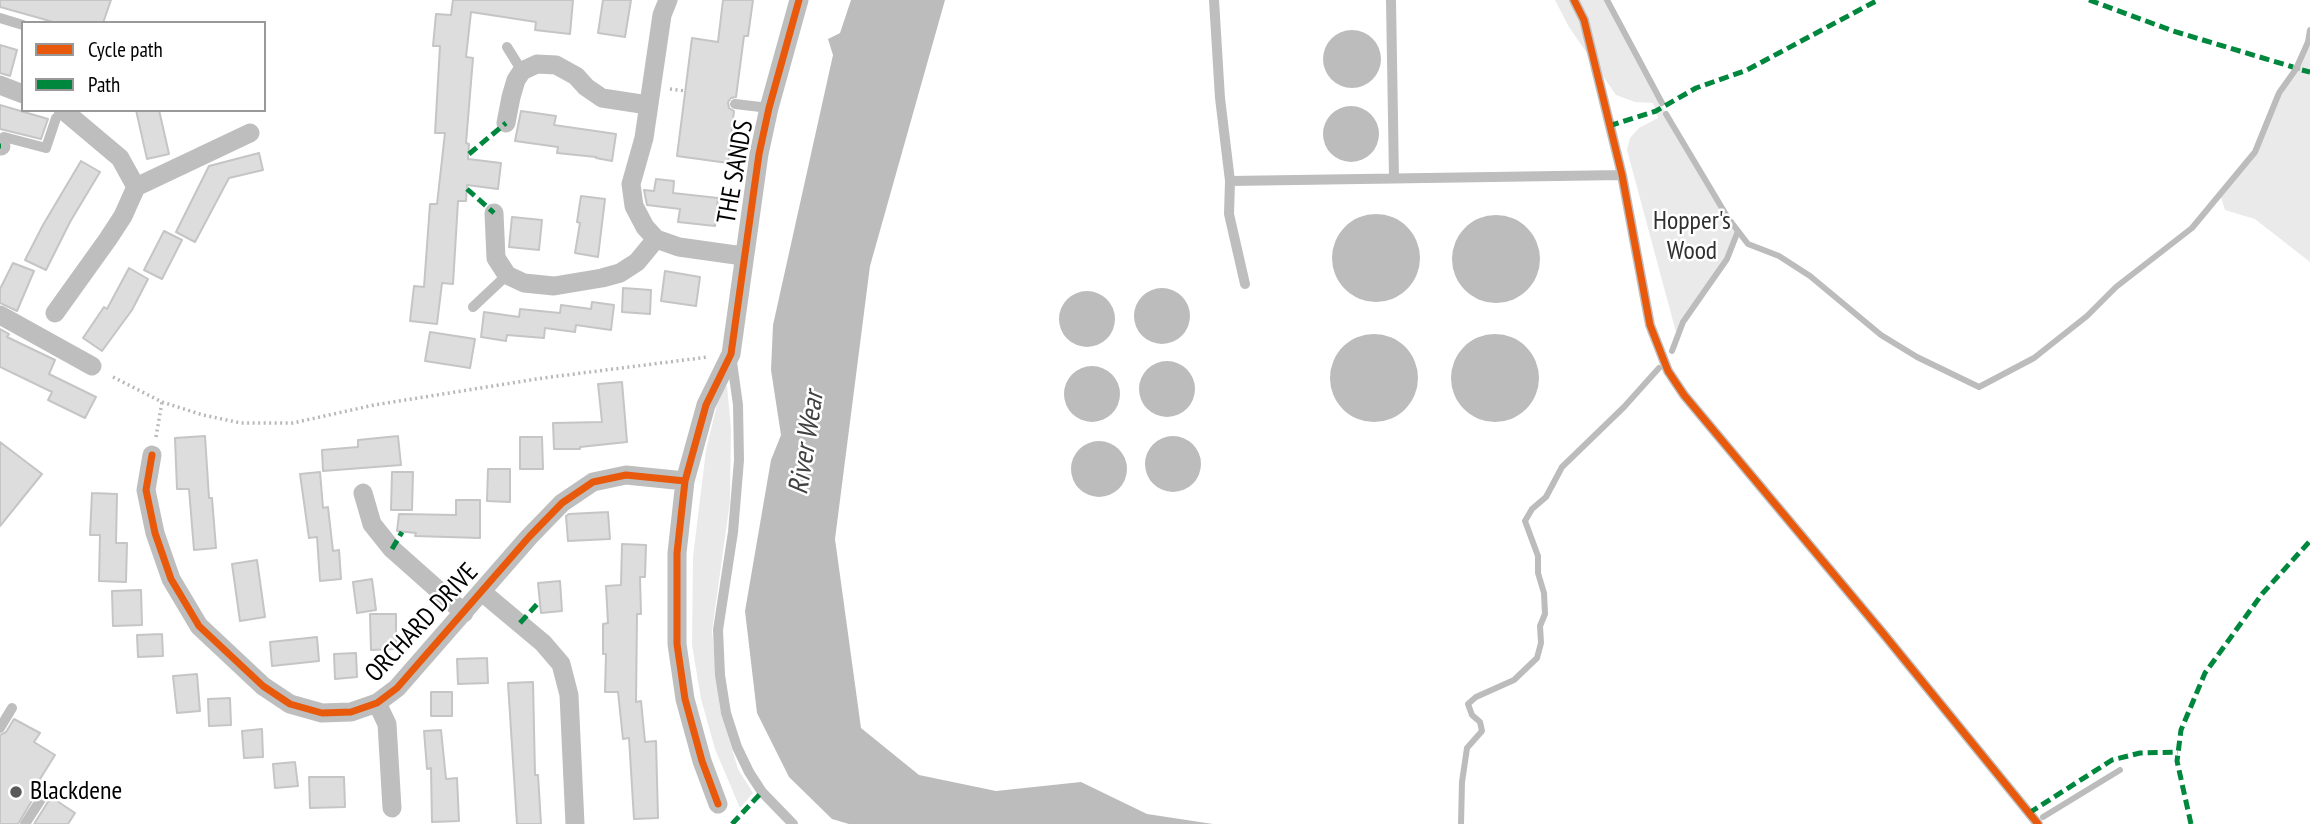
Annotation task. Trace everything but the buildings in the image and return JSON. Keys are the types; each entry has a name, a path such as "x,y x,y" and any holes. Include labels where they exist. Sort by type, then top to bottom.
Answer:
{"street":[{"path":"668,0 662,15 644,138 631,184 634,206 645,227 656,239 680,247 743,256"},
{"name":"THE SANDS","path":"731,354 759,154 799,0"},
{"path":"506,124 510,97 522,71 537,64 556,65 576,76 586,87 602,97 648,105"},
{"path":"0,85 21,92"},
{"path":"59,114 120,158 136,187"},
{"path":"55,313 108,239 136,187 250,133"},
{"path":"494,213 496,258 507,275 524,283 554,286 621,273 637,262 656,239"},
{"path":"0,315 93,366"},
{"path":"718,804 685,699 677,644 677,553 685,481 706,405 731,354"},
{"name":"ORCHARD DRIVE","path":"152,455 146,490 155,533 171,579 199,626 263,687 290,704 322,713 351,712 377,703 397,688 528,537 562,503 593,482 626,475 685,481"},
{"name":"ORCHARD DRIVE","path":"363,493 372,524 392,549 464,613"},
{"name":"ORCHARD DRIVE","path":"482,592 543,643 561,664 569,695 575,824"},
{"name":"ORCHARD DRIVE","path":"377,703 387,724 392,808"}],"lane":[{"path":"1214,0 1220,98 1230,181 1229,214 1245,284"},
{"path":"1391,0 1394,178"},
{"path":"1574,0 1584,20 1622,175 1650,325 1668,371 1684,395 2038,824"},
{"path":"0,18 21,24"},
{"path":"507,47 522,71"},
{"path":"736,104 769,108"},
{"path":"1,146 4,137 46,148 59,114"},
{"path":"1230,181 1622,175"},
{"path":"473,307 507,275"},
{"path":"731,354 738,405 739,460 733,533 718,630 720,675 726,713 737,747 749,772 762,792 793,824"},
{"path":"0,728 12,708"},
{"path":"25,824 47,790"}],"path":[{"path":"2294,66 2302,70"},
{"path":"113,377 162,402 188,411 240,424 293,423 374,405 543,378 731,354"},
{"path":"152,455 162,402"}],"green space":[{"name":"Hopper's Wood","path":"1555,0 1607,0 1696,167 1738,231 1727,259 1683,322 1677,336 1627,150 1630,138 1639,128 1658,118 1656,111 1653,103 1635,102 1616,95 1569,27"},
{"path":"2310,30 2310,262 2255,219 2225,210 2219,191 2255,152 2279,93 2296,69 2308,42"},
{"path":"727,386 731,428 730,501 712,631 720,709 738,769 753,793 740,808 715,749 701,699 692,645 693,557 706,450 721,388"}],"water":[{"name":"River Wear","path":"851,0 945,0 870,266 835,539 861,728 919,775 996,791 1081,782 1147,814 1213,824 849,824 832,819 789,777 757,713 745,611 771,460 781,435 771,370 773,325 833,55 828,39 840,33"},
{"path":"1352,30 1363,32 1376,43 1381,59 1379,70 1368,83 1352,88 1341,86 1328,75 1323,59 1325,48 1336,35"},
{"path":"1351,106 1362,108 1371,114 1377,123 1377,145 1371,154 1362,160 1351,162 1340,160 1331,154 1325,145 1323,134 1325,123 1331,114 1340,108"},
{"path":"1376,214 1393,218 1407,227 1416,241 1420,258 1416,275 1407,289 1393,298 1376,302 1359,298 1345,289 1336,275 1332,258 1336,241 1345,227 1359,218"},
{"path":"1496,215 1513,219 1527,228 1536,242 1540,259 1536,276 1527,290 1513,299 1496,303 1479,299 1465,290 1456,276 1452,259 1456,242 1465,228 1479,219"},
{"path":"1156,288 1168,288 1178,292 1186,300 1190,316 1186,332 1178,340 1168,344 1156,344 1146,340 1138,332 1134,322 1134,310 1138,300 1146,292"},
{"path":"1081,291 1093,291 1103,295 1111,303 1115,319 1111,335 1103,343 1093,347 1081,347 1071,343 1063,335 1059,325 1059,313 1063,303 1071,295"},
{"path":"1374,334 1391,338 1405,347 1414,361 1418,378 1414,395 1405,409 1391,418 1374,422 1357,418 1343,409 1334,395 1330,378 1334,361 1343,347 1357,338"},
{"path":"1495,334 1512,338 1526,347 1535,361 1539,378 1535,395 1526,409 1512,418 1495,422 1478,418 1464,409 1455,395 1451,378 1455,361 1464,347 1478,338"},
{"path":"1161,361 1173,361 1187,369 1195,383 1193,400 1187,409 1173,417 1161,417 1144,405 1139,395 1139,383 1151,366"},
{"path":"1086,366 1098,366 1112,374 1120,388 1118,405 1112,414 1098,422 1086,422 1069,410 1064,400 1064,388 1076,371"},
{"path":"1167,436 1179,436 1193,444 1201,458 1199,475 1193,484 1179,492 1167,492 1150,480 1145,470 1145,458 1157,441"},
{"path":"1093,441 1105,441 1119,449 1127,463 1125,480 1119,489 1105,497 1093,497 1076,485 1071,475 1071,463 1083,446"}],"waterway":[{"path":"1607,0 1662,103"},
{"path":"1666,114 1728,218 1748,244 1779,256 1810,276 1881,335 1917,357 1979,387 2034,358 2087,316 2116,287 2192,228 2255,152 2279,93 2296,69 2308,42 2310,30"},
{"path":"1672,351 1683,322 1727,259 1738,231"},
{"path":"1461,824 1462,782 1467,748 1482,731 1480,722 1472,715 1468,704 1476,697 1514,680 1537,658 1541,643 1540,626 1545,614 1544,593 1538,573 1538,556 1525,521 1532,509 1546,497 1562,467 1624,407 1659,368"},
{"path":"2043,817 2120,770"}],"marked path":[{"path":"1609,126 1656,111 1696,88 1747,70 1878,0"},
{"path":"2089,0 2173,31 2293,67"},
{"path":"2302,70 2310,72"},
{"path":"469,154 506,123"},
{"path":"467,189 494,213"},
{"path":"392,549 402,532"},
{"path":"2191,824 2177,761 2181,730 2205,673 2262,594 2310,541"},
{"path":"520,623 540,601"},
{"path":"2029,813 2112,760 2140,753 2178,752"},
{"path":"732,824 762,792"}],"cycle path":[{"path":"718,804 702,761 685,699 677,644 677,553 685,481 706,405 731,354 759,154 799,0"},
{"path":"1574,0 1584,20 1622,175 1650,325 1668,371 1684,395 2038,824"},
{"path":"152,455 146,490 155,533 171,579 199,626 263,686 290,704 322,713 351,712 377,703 397,688 529,537 562,503 593,482 626,475 685,481"}],"place":[{"name":"Blackdene","path":"16,792"}]}
